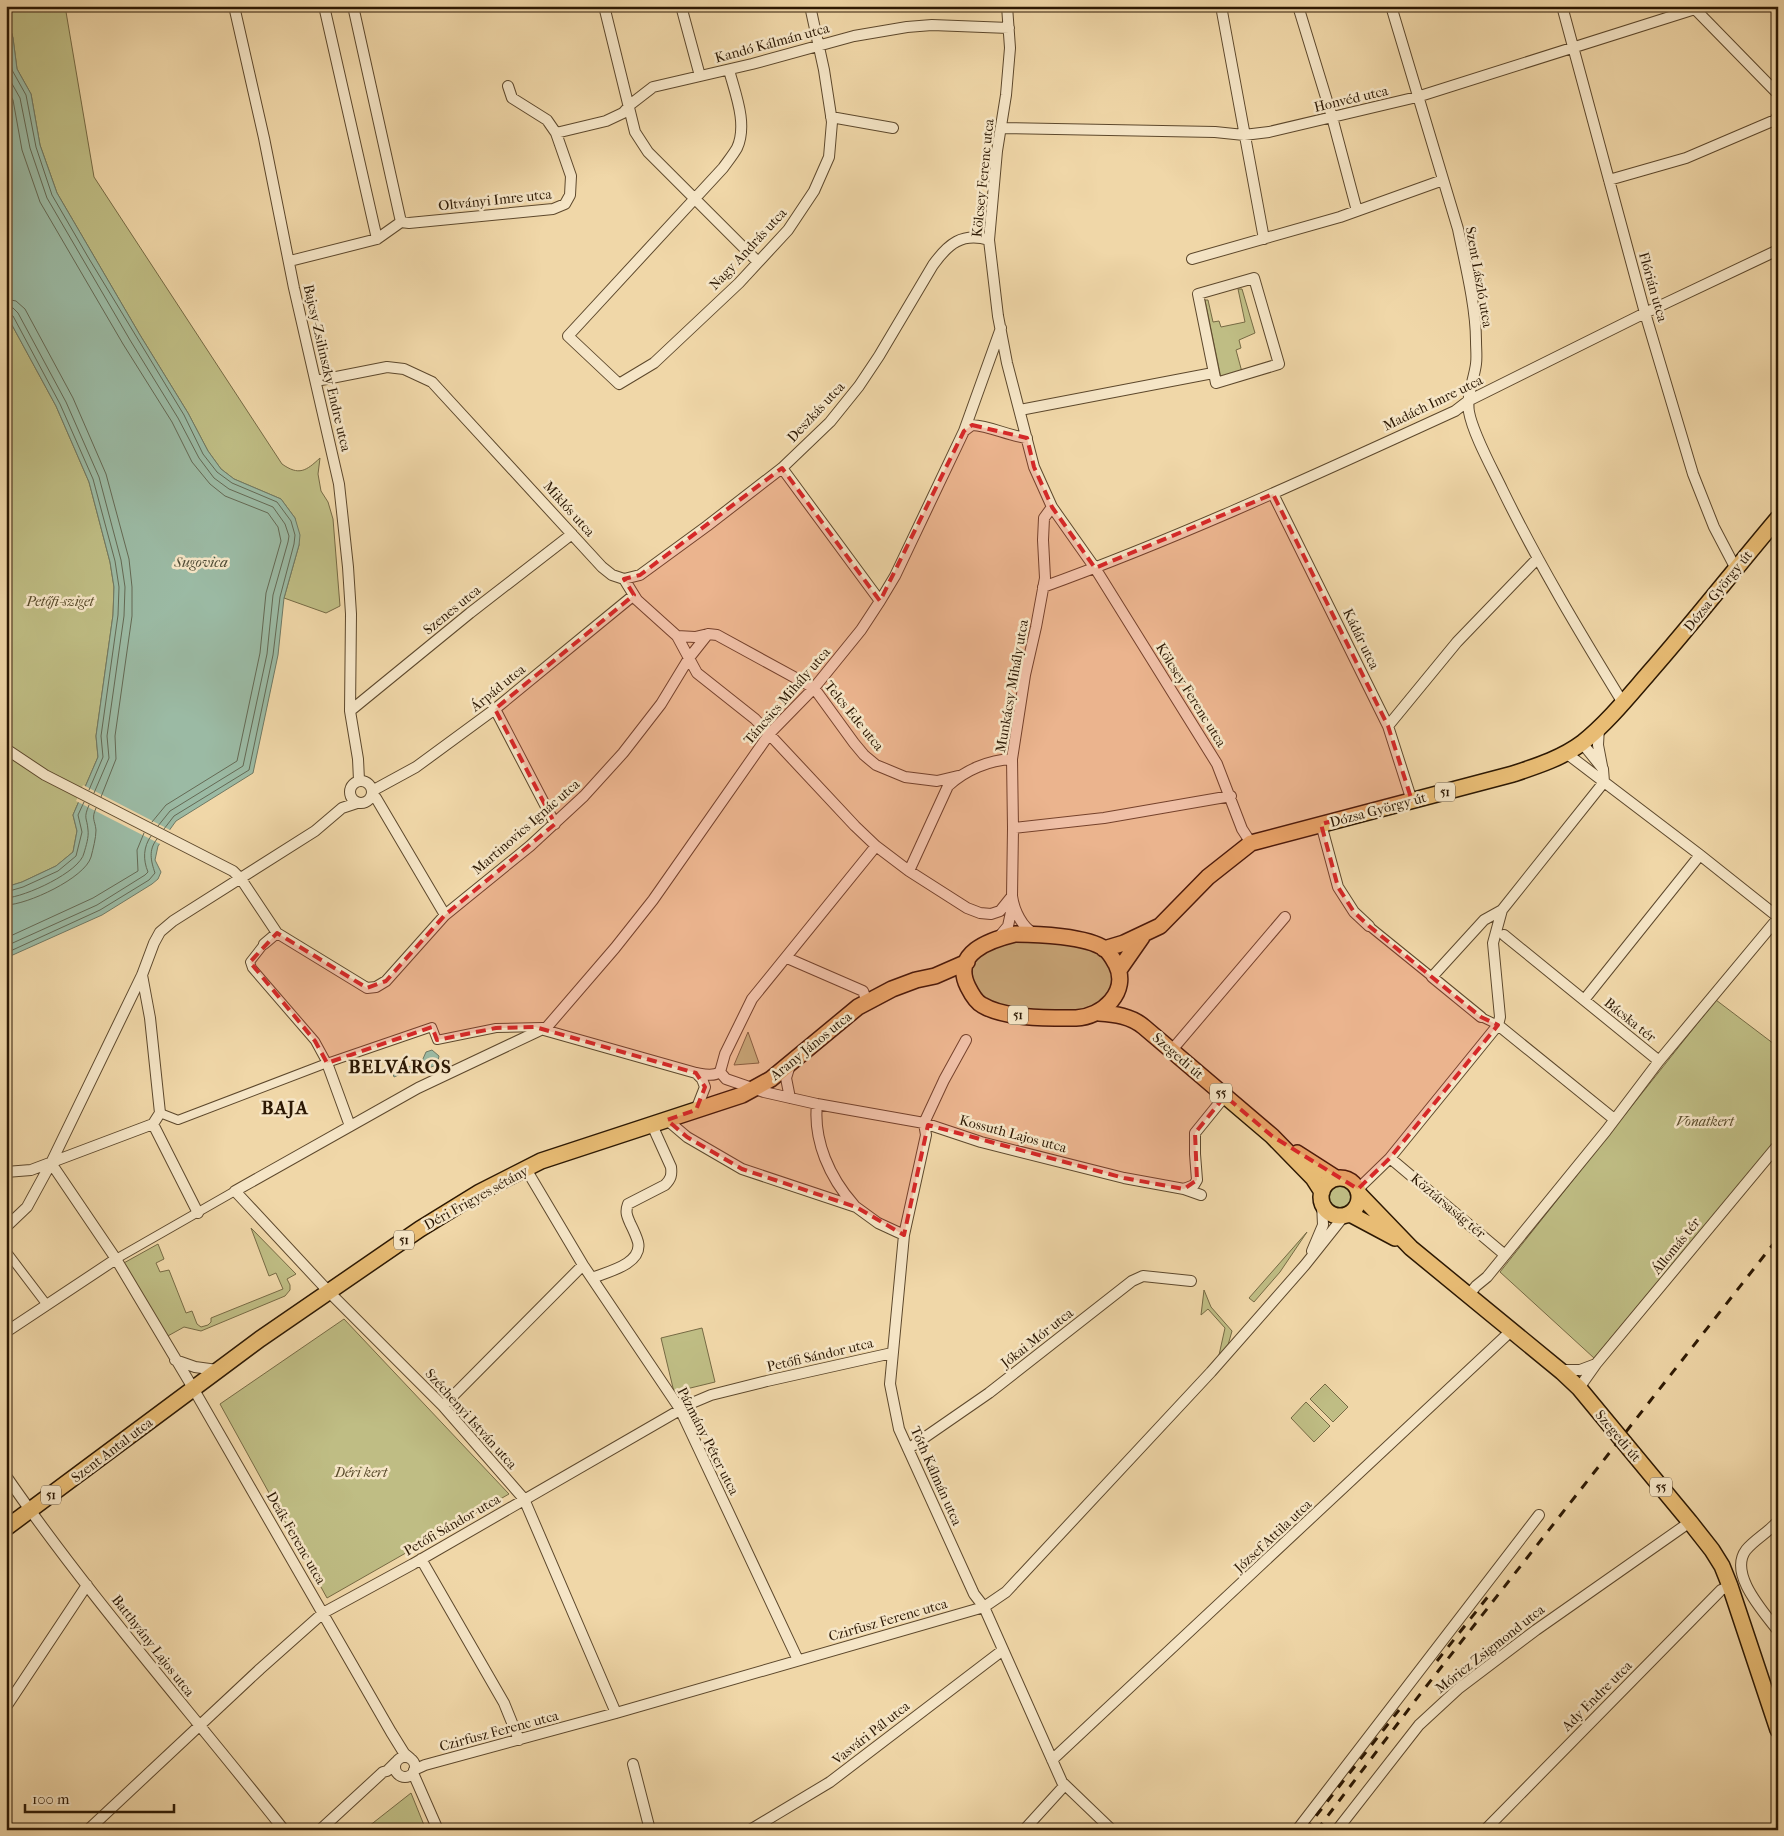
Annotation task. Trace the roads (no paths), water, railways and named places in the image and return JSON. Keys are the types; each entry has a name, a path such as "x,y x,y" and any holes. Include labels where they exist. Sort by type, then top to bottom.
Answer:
{"main road":[{"name":"Dózsa György út","path":"1104,948 1143,935 1160,926 1208,878 1251,843 1513,774 1550,761 1582,743 1623,703 1778,518"},
{"name":"51","path":"966,962 971,953 984,943 1015,934 1038,934 1076,940 1104,948"},
{"name":"Dózsa György út","path":"1119,970 1143,935"},
{"path":"1099,1013 1110,1003 1118,990 1120,980 1119,970 1104,948"},
{"path":"966,962 967,985"},
{"name":"Arany János utca","path":"652,1125 754,1089 790,1065 866,1002 903,985 935,976 966,962"},
{"name":"51","path":"935,976 962,982 967,985 980,1005 994,1011 1051,1018 1080,1018 1099,1013"},
{"name":"55","path":"1118,990 1123,1001 1138,1022"},
{"name":"Szegedi út","path":"1099,1013 1122,1015 1138,1022 1272,1136 1312,1178 1322,1197"},
{"name":"Déri Frigyes sétány","path":"193,1388 434,1220 480,1192 560,1154 652,1125"},
{"name":"Szegedi út","path":"1272,1136 1336,1178"},
{"path":"1322,1197 1325,1185 1336,1178"},
{"name":"55","path":"1336,1178 1349,1180 1358,1191"},
{"name":"Szegedi út","path":"1358,1191 1410,1248 1559,1370 1578,1388 1712,1550 1730,1586 1775,1709 1778,1730"},
{"path":"1347,1215 1356,1209 1359,1203 1358,1191"},
{"name":"55","path":"1322,1197 1329,1213 1334,1216 1347,1215"},
{"name":"Szegedi út","path":"1347,1215 1410,1248"},
{"name":"Szent Antal utca","path":"6,1528 193,1388"}],"street":[{"name":"Bajcsy-Zsilinszky Endre utca","path":"234,6 264,138 294,288 339,484 351,614 350,711 356,741 354,791"},
{"path":"324,6 377,239"},
{"path":"290,261 377,239 401,222 353,6"},
{"path":"604,6 635,132 648,152 758,262"},
{"path":"681,6 700,76"},
{"name":"Nagy András utca","path":"695,198 568,336 619,384 654,362 739,283 788,230 814,191 829,157 832,117 810,6"},
{"name":"Kölcsey Ferenc utca","path":"1007,6 1010,48 1006,96 997,151 989,240 1000,328 1007,364 1034,467 1052,507 1095,568 1217,764 1231,796 1242,829 1251,843"},
{"path":"1222,6 1264,239"},
{"path":"1298,6 1332,117 1357,211"},
{"name":"Szent László utca","path":"1392,6 1417,97 1458,229 1476,338 1476,364 1468,401 1468,412 1486,457 1538,559 1623,703"},
{"name":"Flórián utca","path":"1562,6 1645,313 1693,474 1714,527 1736,568"},
{"path":"1693,8 1778,94"},
{"name":"Honvéd utca","path":"1000,128 1244,134 1270,132 1417,97 1573,49 1693,8"},
{"name":"Kandó Kálmán utca","path":"556,133 606,121 623,113 653,87 728,70 854,36 907,27 932,25 1008,28"},
{"path":"695,198 723,168 737,148 741,132 739,111 728,70"},
{"name":"Oltványi Imre utca","path":"401,222 409,223 553,209 565,204 570,195 571,176 556,133 547,120 512,98 508,86"},
{"path":"1609,180 1686,158 1775,120 1778,115"},
{"path":"832,117 893,128"},
{"path":"1192,259 1340,217 1443,180"},
{"name":"Deszkás utca","path":"624,580 640,575 782,468 830,422 858,386 879,356 942,252 948,246 962,240 978,237 989,240"},
{"name":"Madách Imre utca","path":"1095,568 1273,494 1455,410 1468,401 1645,313 1778,250"},
{"path":"1254,278 1279,364 1216,383 1209,373 1198,294 1254,278"},
{"name":"Táncsics Mihály utca","path":"545,1029 615,948 653,900 770,733 814,688 861,630 895,576 964,432 1000,328"},
{"name":"Miklós utca","path":"316,381 387,367 404,369 419,374 432,382 572,534 612,575 624,580 634,595 677,636 697,673 770,733 855,826 876,846 967,908 980,913 991,914 1000,911 1012,899"},
{"path":"1020,410 1209,373"},
{"path":"964,432 972,425 985,426 1013,436 1027,438"},
{"path":"782,468 880,600"},
{"name":"Kádár utca","path":"1273,494 1388,726 1412,801"},
{"name":"Munkácsy Mihály utca","path":"998,939 1008,926 1012,899 1014,828 1012,758 1025,675 1045,578 1044,518 1052,507"},
{"name":"Szenes utca","path":"350,711 470,613 572,534"},
{"path":"1388,726 1457,642 1538,559"},
{"path":"1043,587 1095,568"},
{"name":"Árpád utca","path":"354,791 366,802 372,793 416,767 495,709 634,595"},
{"name":"Martinovics Ignác utca","path":"277,933 367,988 376,987 386,981 445,915 555,824 584,796 623,752 661,704 688,658 708,634"},
{"name":"Telcs Ede utca","path":"677,636 717,635 814,688 859,749 876,765 905,777 936,781 958,776 995,760 1012,758"},
{"path":"495,709 555,824"},
{"path":"1358,1191 1390,1158 1498,1025 1500,1017 1493,943 1502,910 1604,782 1598,741 1599,727"},
{"path":"1582,743 1603,769"},
{"path":"6,748 45,775 233,871 241,879 277,933 264,944 250,962 252,968 315,1041 327,1063 350,1126"},
{"path":"1566,753 1700,854 1778,918 1659,1061"},
{"path":"909,870 941,799 948,786 958,776"},
{"path":"10,1223 27,1207 52,1163 142,975 160,932 173,921 315,831 342,808 354,791 368,783 372,793 445,915"},
{"path":"1014,828 1104,818 1231,796"},
{"path":"1321,824 1338,887 1354,912 1481,1017 1498,1025 1614,1120"},
{"path":"160,1113 178,1120 327,1063 432,1027 437,1040 496,1028 545,1029 696,1073 717,1075 720,1072 725,1054 752,999 876,846"},
{"path":"1584,1000 1700,854"},
{"path":"1012,899 1023,923 1031,932 1038,934"},
{"path":"1432,977 1484,920 1502,910"},
{"path":"1171,1051 1285,916"},
{"name":"Bácska tér","path":"1468,1296 1476,1286 1487,1278 1506,1255 1659,1061 1504,935"},
{"path":"787,958 862,991 866,1002"},
{"path":"6,1160 8,1172 31,1170 152,1124 160,1113 150,1018 142,975"},
{"path":"6,1332 116,1259 350,1126 448,1074 545,1029"},
{"name":"Tóth Kálmán utca","path":"966,1040 944,1080 924,1123 926,1134 904,1235 890,1384 899,1429 908,1450 974,1594 984,1607 1004,1650 1064,1786 1112,1830"},
{"path":"790,1065 786,1078 790,1098"},
{"name":"Kossuth Lajos utca","path":"720,1072 726,1079 754,1089 817,1104 924,1123 981,1142 1124,1178 1184,1189 1201,1195"},
{"path":"696,1073 702,1079 705,1087 696,1110"},
{"path":"1184,1189 1194,1185 1197,1180 1194,1154 1195,1132 1225,1096"},
{"path":"817,1104 816,1129 826,1160 840,1190 856,1207 878,1223 904,1235"},
{"path":"668,1120 687,1137 742,1169 856,1207"},
{"path":"152,1124 198,1213"},
{"path":"592,1278 633,1259 638,1252 638,1243 626,1215 628,1204 665,1185 672,1174 671,1167 652,1125"},
{"name":"Állomás tér","path":"1578,1388 1778,1145"},
{"name":"Köztársaság tér","path":"1390,1158 1506,1255"},
{"name":"Deák Ferenc utca","path":"52,1163 116,1259 193,1388 391,1732"},
{"name":"Pázmány Péter utca","path":"526,1169 583,1265 680,1409 798,1660"},
{"name":"Széchenyi István utca","path":"235,1191 329,1292 443,1406 524,1499 616,1713"},
{"path":"1305,1265 1323,1225 1322,1197"},
{"path":"1305,1265 1347,1215"},
{"path":"6,1251 47,1305"},
{"path":"443,1406 583,1265"},
{"name":"Czirfusz Ferenc utca","path":"409,1769 616,1713 984,1607 1006,1592 1126,1465 1305,1265"},
{"name":"Jókai Mór utca","path":"908,1450 989,1392 1132,1281 1144,1276 1191,1281"},
{"name":"József Attila utca","path":"1052,1760 1511,1331"},
{"name":"Petőfi Sándor utca","path":"88,1830 260,1669 323,1613 421,1559 680,1409 711,1395 892,1353"},
{"path":"175,1360 195,1367 217,1370"},
{"path":"1559,1370 1580,1370 1596,1364"},
{"name":"Batthyány Lajos utca","path":"6,1476 30,1511 87,1585 283,1830"},
{"name":"Móricz Zsigmond utca","path":"1297,1830 1539,1515"},
{"name":"Móricz Zsigmond utca","path":"1337,1830 1419,1726 1458,1689 1536,1630 1690,1522"},
{"path":"1778,1522 1746,1550 1740,1564 1741,1574 1752,1595 1778,1631"},
{"path":"421,1559 504,1702 520,1740"},
{"path":"6,1707 87,1585"},
{"name":"Ady Endre utca","path":"1486,1830 1721,1590 1730,1586"},
{"name":"Vasvári Pál utca","path":"750,1830 830,1782 1004,1650"},
{"path":"391,1732 397,1761 395,1768 409,1769"},
{"path":"391,1732 404,1753 409,1769"},
{"path":"387,1771 403,1757 419,1786 438,1830"},
{"path":"633,1764 650,1830"},
{"path":"320,1830 383,1772 409,1769"},
{"path":"1024,1830 1064,1786"}],"water":[{"name":"Sugovica","path":"6,6 17,69 31,94 40,145 57,193 188,413 208,451 221,469 234,479 281,499 295,518 300,535 284,598 278,655 253,773 176,821 158,846 155,860 161,872 158,879 152,884 102,915 6,958 6,887 22,882 56,866 73,852 77,831 73,815 98,757 96,736 113,615 114,587 110,562 89,482 56,406 6,314"},
{"path":"432,1050 439,1056 437,1065 431,1067 423,1064 394,1077 393,1074 422,1061 426,1052"}],"railway":[{"path":"1317,1830 1421,1693 1778,1238"},
{"path":"1437,1661 1490,1594"},
{"path":"1305,1830 1399,1710"}],"district":[{"name":"BELVÁROS","path":"400,1067"},
{"name":"BAJA","path":"285,1108"}],"park label":[{"name":"Petőfi-sziget","path":"60,601"},
{"name":"Vonatkert","path":"1705,1121"},
{"name":"Déri kert","path":"361,1472"}]}
